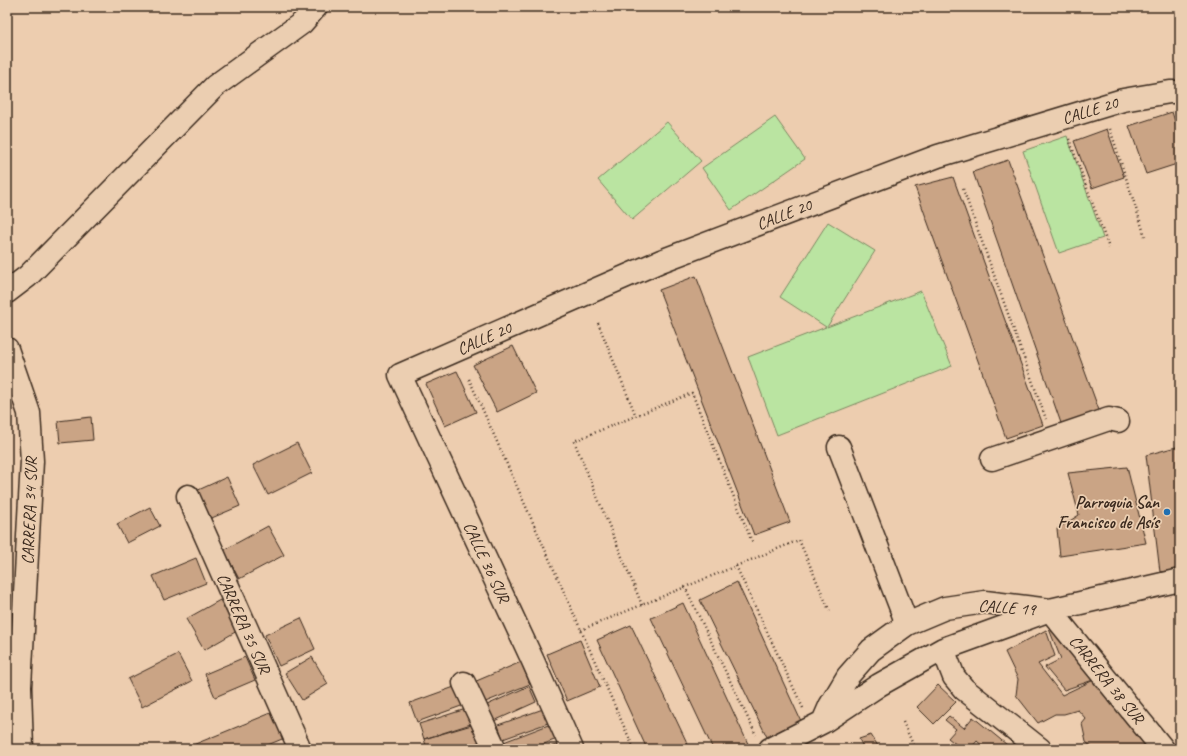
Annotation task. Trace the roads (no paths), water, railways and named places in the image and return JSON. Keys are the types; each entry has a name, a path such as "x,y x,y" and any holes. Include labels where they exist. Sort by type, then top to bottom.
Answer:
{"street":[{"path":"7,292 28,276 215,86 302,23 316,7"},
{"name":"CALLE 20","path":"400,375 661,261 938,156 1123,100 1170,92 1180,92"},
{"name":"CARRERA 34 SUR","path":"7,349 29,413 32,461 20,687 22,749"},
{"name":"CALLE 36 SUR","path":"400,375 533,661 572,749"},
{"path":"992,459 1109,419 1118,421"},
{"path":"839,447 908,624"},
{"name":"CARRERA 35 SUR","path":"188,496 300,749"},
{"name":"CALLE 19","path":"764,745 814,717 879,685 943,650 1050,610 1180,580"},
{"name":"CALLE 19","path":"814,717 830,706 848,676 871,650 908,624 945,608 985,602 1050,610"},
{"name":"CARRERA 38 SUR","path":"1050,610 1163,749"},
{"path":"943,650 954,677 964,689 1040,749"},
{"path":"464,683 495,749"}],"place":[{"name":"Parroquia San Francisco de Asís","path":"1167,512"}]}
